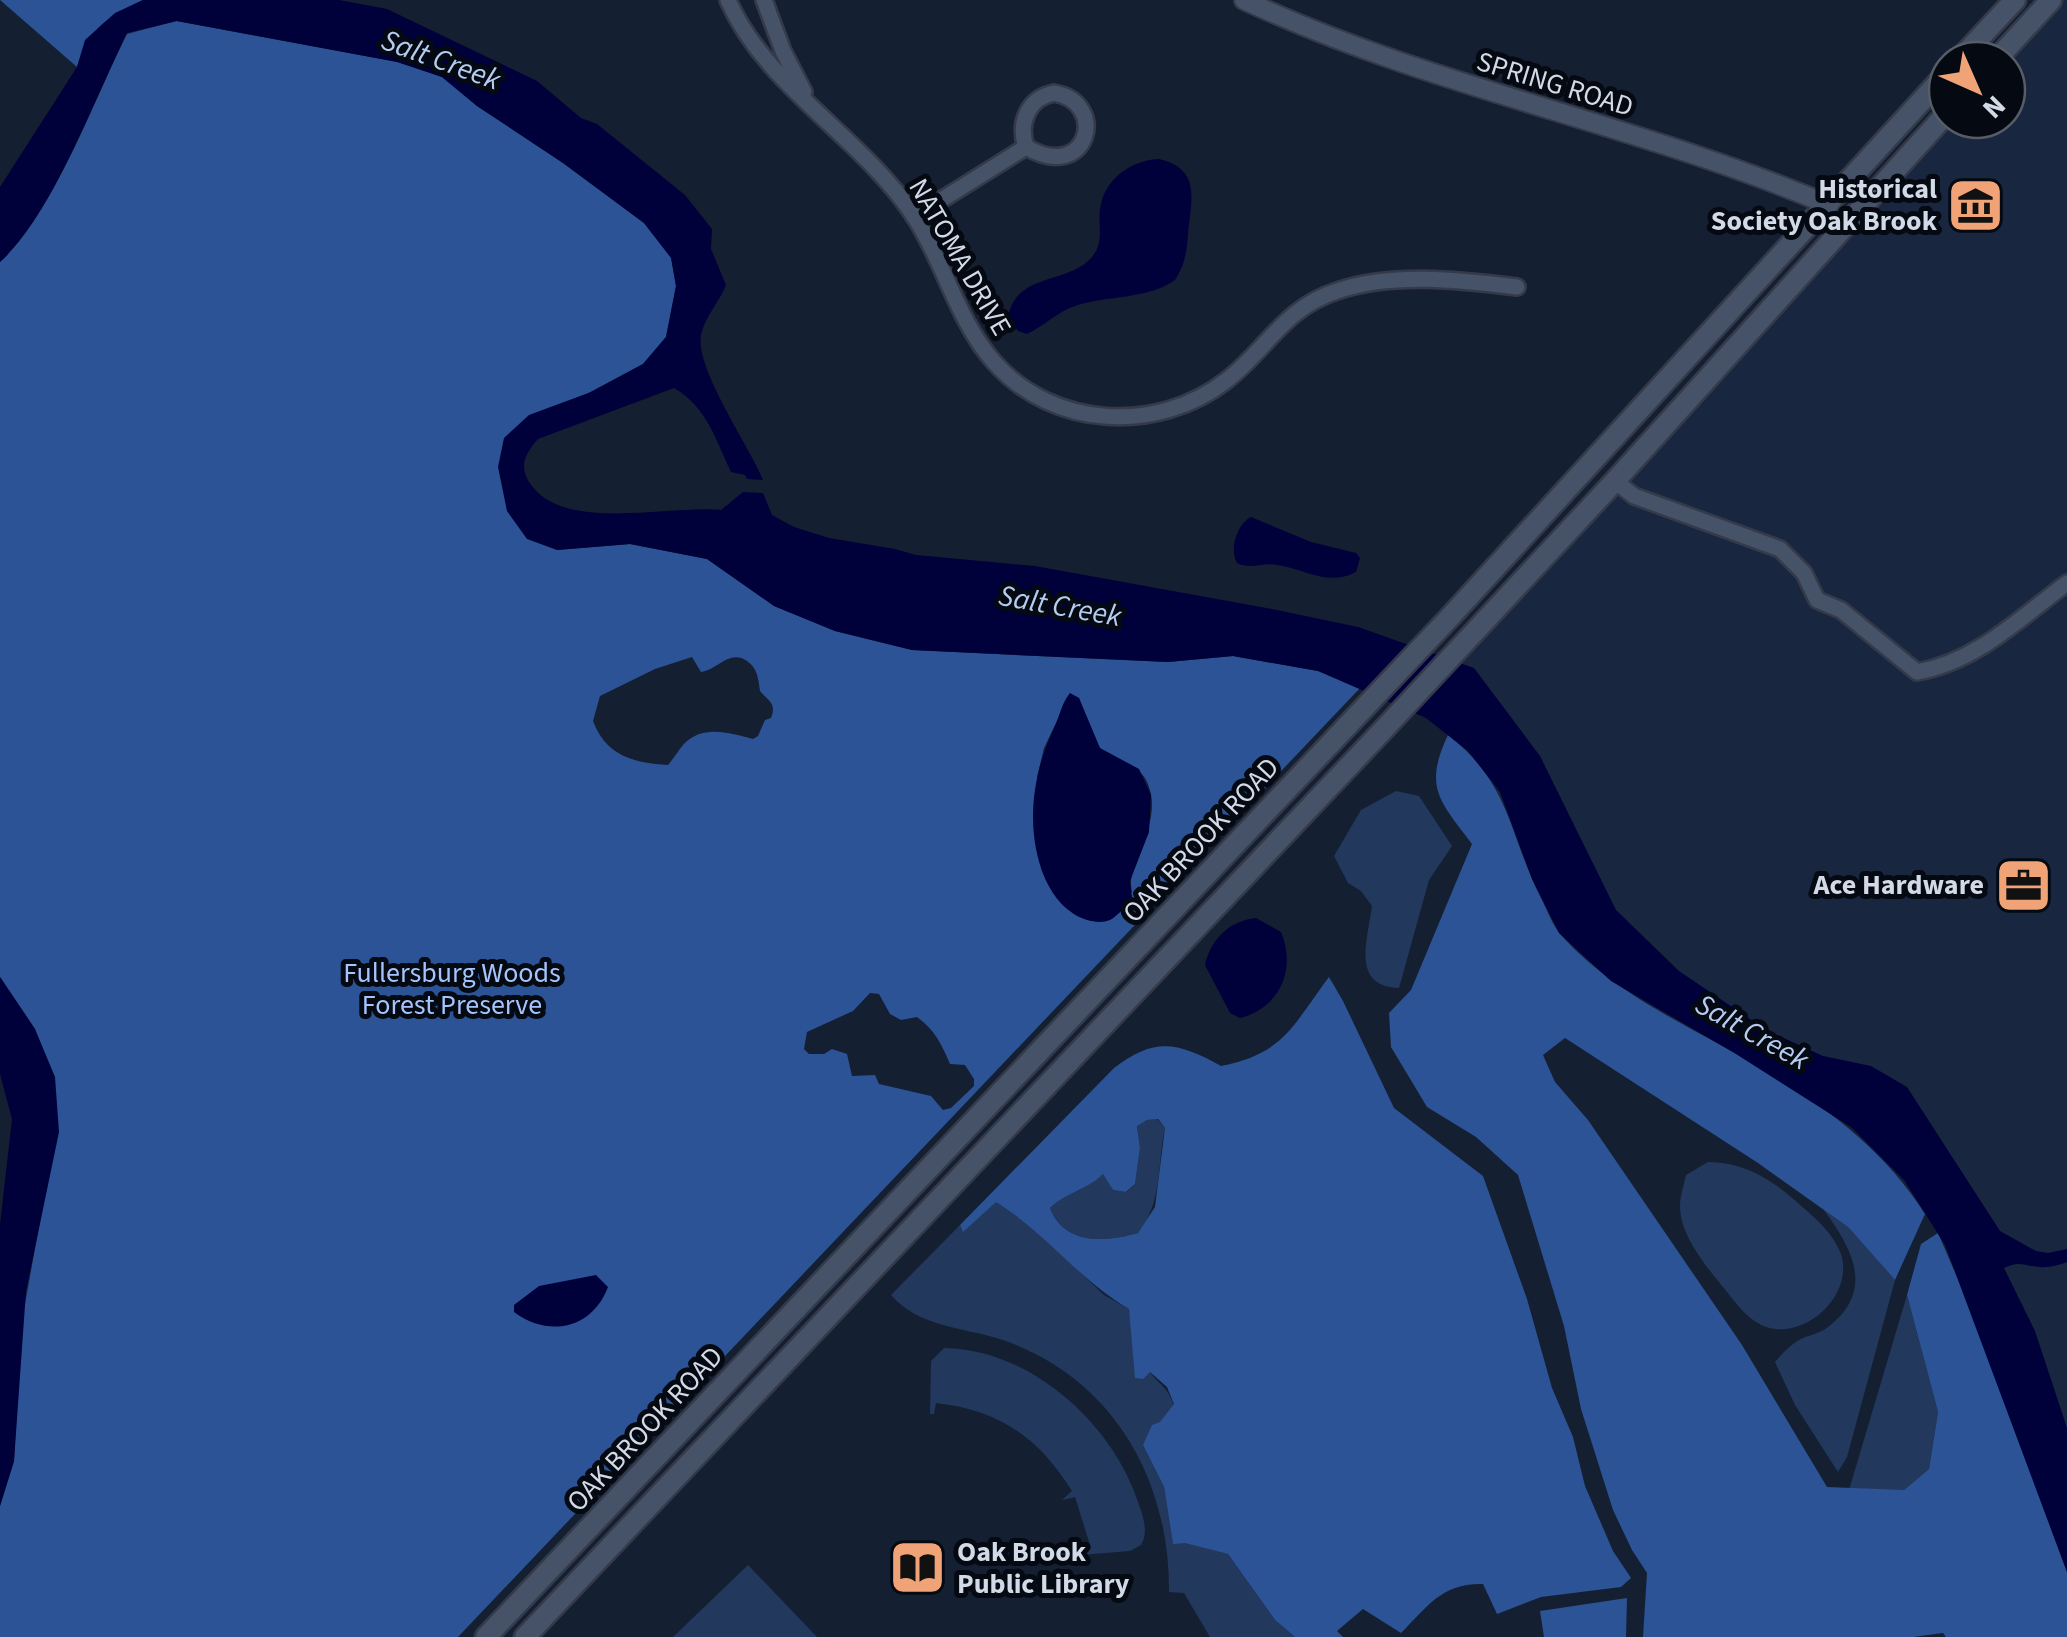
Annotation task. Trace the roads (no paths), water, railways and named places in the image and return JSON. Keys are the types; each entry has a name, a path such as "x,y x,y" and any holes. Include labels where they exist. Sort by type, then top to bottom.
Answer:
{"main road":[{"path":"1978,40 2015,0"},
{"path":"2014,40 2051,0"},
{"name":"OAK BROOK ROAD","path":"486,1637 1452,616 1927,95"},
{"name":"OAK BROOK ROAD","path":"525,1637 1385,728 1615,481 1927,135"}],"street":[{"name":"NATOMA DRIVE","path":"728,0 756,51 856,145 914,216 972,332 997,365 1025,388 1056,405 1116,419 1180,407 1209,393 1244,365 1282,322 1302,307 1362,284 1408,281 1517,287"},
{"name":"NATOMA DRIVE","path":"764,0 783,51 812,104"},
{"name":"SPRING ROAD","path":"1244,0 1439,78 1686,153 1829,205 1850,220"},
{"path":"1045,95 1063,95 1083,112 1085,138 1074,153 1054,158 1026,147 1024,118 1036,100 1045,95"},
{"path":"914,216 1026,147"},
{"path":"1615,481 1634,496 1780,549 1804,573 1817,600 1842,610 1917,672 1967,658 2067,584"}],"water":[{"name":"Salt Creek","path":"143,0 339,0 387,9 537,81 685,195 712,229 711,249 726,285 703,329 701,350 715,387 763,480 731,472 702,414 674,388 538,439 526,456 524,467 532,486 548,500 593,512 721,510 743,492 763,493 772,515 829,538 916,555 1035,566 1272,609 1358,627 1474,668 1540,756 1616,910 1679,971 1766,1030 1823,1056 1871,1066 1907,1087 2000,1231 2036,1251 2067,1249 2067,1262 2061,1264 2018,1264 2004,1268 2035,1331 2067,1428 2067,1572 1945,1245 1904,1180 1851,1127 1611,981 1559,933 1532,879 1500,792 1468,751 1426,718 1318,671 1233,656 1168,662 912,650 835,631 774,606 707,559 630,544 557,550 527,539 507,511 498,467 504,438 529,415 591,392 643,364 666,337 676,286 671,258 644,223 477,106 442,77 397,62 177,21 127,33 55,186 38,215 0,262 0,187 77,67 85,40 115,13"},
{"path":"1159,159 1182,170 1191,188 1186,252 1175,280 1152,291 1075,306 1027,334 1018,331 1008,318 1021,293 1082,266 1096,251 1101,204 1115,178 1131,167"},
{"path":"1251,517 1311,542 1356,553 1360,558 1356,572 1336,578 1277,565 1237,563 1236,537"},
{"path":"1070,693 1079,698 1100,748 1139,769 1151,795 1149,832 1130,881 1132,898 1116,916 1104,922 1087,920 1062,904 1045,878 1036,848 1033,805 1039,771"},
{"path":"1256,918 1281,932 1287,960 1285,973 1265,1006 1240,1018 1230,1013 1205,965 1223,933 1237,923"},
{"path":"0,977 35,1029 55,1077 59,1132 26,1291 14,1461 0,1506 0,1225 12,1119 0,1074"},
{"path":"596,1275 608,1287 601,1301 580,1320 555,1327 527,1320 514,1312 514,1305 539,1286"}],"place":[{"name":"Historical Society Oak Brook","path":"1976,205"},
{"name":"Ace Hardware","path":"2023,885"},
{"name":"Oak Brook Public Library","path":"918,1568"}],"park label":[{"name":"Fullersburg Woods Forest Preserve","path":"452,989"}]}
